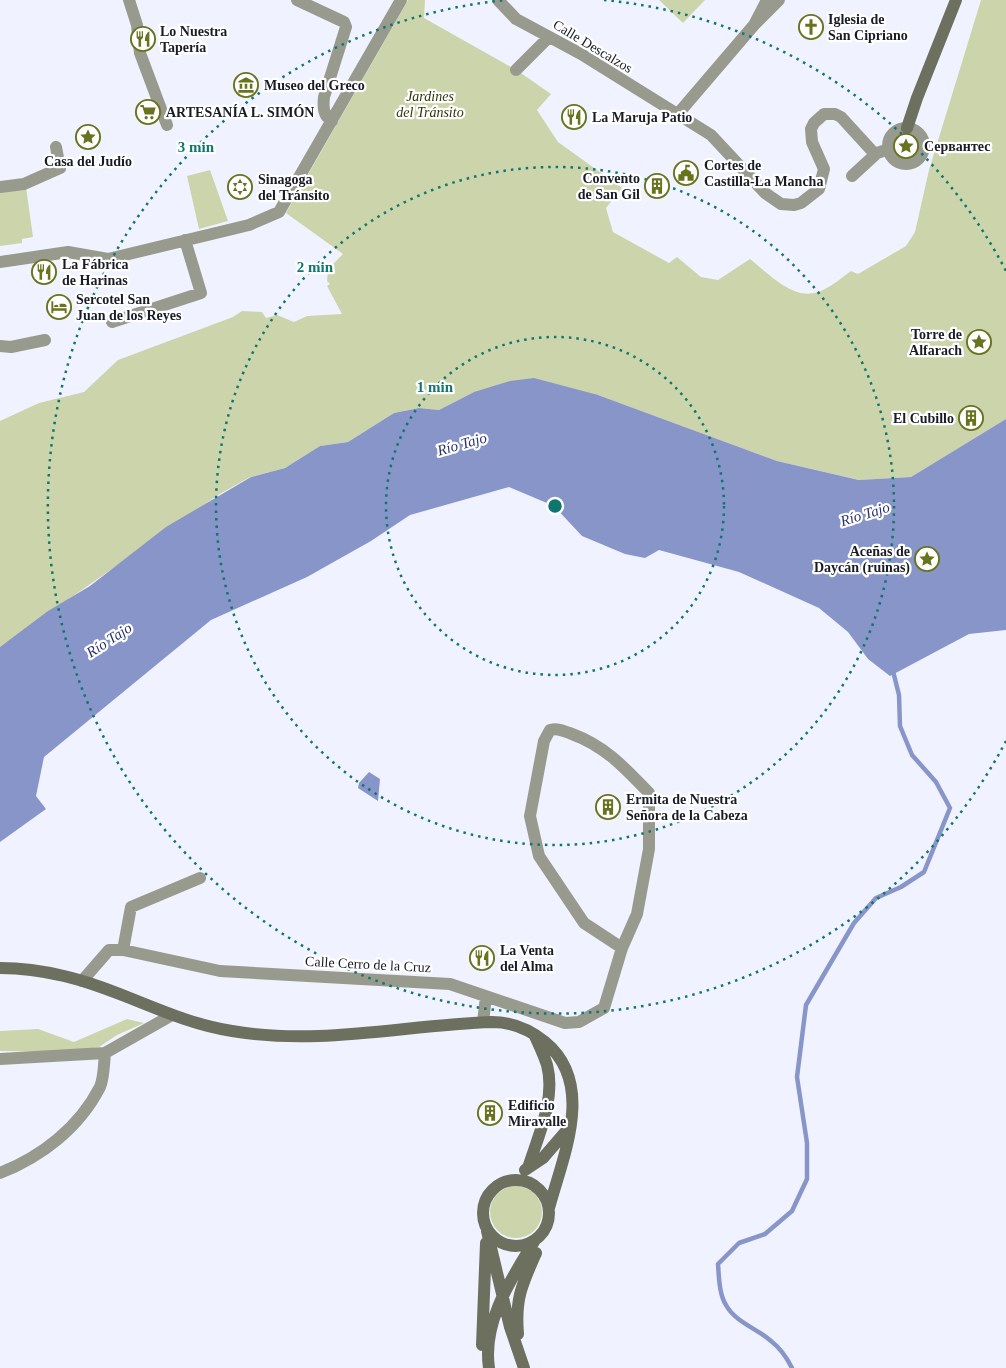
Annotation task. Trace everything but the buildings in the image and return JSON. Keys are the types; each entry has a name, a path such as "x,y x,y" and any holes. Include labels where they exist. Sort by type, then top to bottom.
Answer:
{"main road":[{"path":"907,128 916,98 956,0"},
{"path":"0,968 43,971 82,981 198,1024 233,1032 294,1037 483,1022 510,1023 534,1034 554,1050 568,1075 573,1102 571,1125 549,1208 547,1226 535,1240 502,1298 490,1332 488,1366"},
{"path":"528,1168 547,1106 549,1082 547,1065 534,1034"},
{"path":"513,1179 543,1158 571,1125"},
{"path":"524,1368 502,1298 482,1212 488,1193 504,1181 513,1179 524,1180 537,1187 546,1199 549,1208"},
{"path":"487,1230 499,1241 514,1246 526,1245 535,1240"},
{"path":"487,1230 481,1325 482,1345 488,1366"},
{"path":"519,1352 516,1304 519,1292 537,1251 535,1240"}],"street":[{"path":"129,0 137,25 140,52 167,126"},
{"path":"297,0 344,22 346,27 324,97 323,109 328,119 332,121"},
{"path":"0,262 68,252 108,259 249,225 279,212 401,0"},
{"name":"Calle Descalzos","path":"498,0 516,19 581,54 711,135 765,193 781,204 794,205 801,203 819,190 824,170 811,135 814,123 824,114 835,114 841,117 865,144 883,151"},
{"path":"754,25 767,0"},
{"path":"677,114 754,25 779,0"},
{"path":"516,70 549,36"},
{"path":"852,176 883,151 893,134 907,128 918,132 924,143 922,155 918,160 908,164 902,164 883,151"},
{"path":"0,187 24,184 60,168 56,147"},
{"path":"112,322 201,293 190,238"},
{"path":"0,346 11,347 46,340"},
{"path":"557,728 591,741 616,759 649,793 649,849 637,914 622,948 584,923 539,856 530,816 544,741 550,730 557,728"},
{"path":"82,981 109,950 123,950 132,907 200,878"},
{"name":"Calle Cerro de la Cruz","path":"123,950 220,971 450,984 566,1023 579,1022 604,1008 622,948"},
{"path":"483,1022 486,997"},
{"path":"0,1059 105,1053 172,1015"},
{"path":"0,1173 25,1163 45,1150 77,1121 101,1086 105,1053"}],"green space":[{"name":"Jardines del Tránsito","path":"408,0 425,0 424,18 518,71 551,94 537,110 558,142 622,188 606,208 613,232 669,263 677,257 701,277 718,280 750,259 772,278 790,289 809,294 818,292 851,271 858,274 906,246 915,232 929,170 981,0 1006,0 1006,419 911,477 860,480 777,461 598,395 474,392 439,410 419,408 394,413 348,442 320,446 285,468 250,477 218,495 0,647 0,421 39,403 84,392 118,360 233,317 242,311 262,312 266,318 277,315 294,322 307,316 342,314 327,286 330,284 327,281 328,269 343,254 286,213","holes":["974,329 985,331 990,337 989,347 985,351 976,354 966,346 966,338"]},
{"path":"659,0 705,0 683,23"},
{"name":"Sinagoga del Tránsito","path":"210,170 228,221 199,229 187,176"},
{"path":"26,187 33,237 22,239 22,243 0,246 0,192"},
{"path":"127,1019 144,1023 117,1035 99,1047 70,1052 0,1051 0,1031 38,1029 74,1042"},
{"path":"511,1186 521,1186 531,1190 538,1197 542,1212 538,1227 531,1234 521,1238 511,1238 501,1234 494,1227 490,1217 490,1207 494,1197 501,1190"}],"water":[{"name":"Río Tajo","path":"534,378 598,395 777,461 859,480 911,477 1006,419 1006,630 969,634 890,676 868,659 848,632 819,608 739,572 659,550 645,558 625,554 582,536 554,506 509,487 410,515 371,541 307,577 211,620 44,757 36,796 46,809 0,842 0,647 48,611 90,586 166,527 251,477 285,468 320,446 348,442 394,413 419,408 439,410 474,392 510,381"},
{"path":"369,772 380,779 378,801 358,788 359,783"}],"waterway":[{"path":"792,1368 783,1353 774,1344 730,1311 722,1296 718,1264 739,1243 765,1234 792,1211 807,1179 807,1143 797,1077 806,1005 854,923 876,898 901,887 924,872 950,808 936,782 912,755 900,726 899,695 893,671"}],"place":[{"name":"Iglesia de San Cipriano","path":"811,27"},
{"name":"Lo Nuestra Tapería","path":"143,39"},
{"name":"Museo del Greco","path":"246,85"},
{"name":"ARTESANÍA L. SIMÓN","path":"148,112"},
{"name":"La Maruja Patio","path":"574,117"},
{"name":"Casa del Judío","path":"88,137"},
{"name":"Сервантес","path":"906,146"},
{"name":"Cortes de Castilla-La Mancha","path":"686,173"},
{"name":"Convento de San Gil","path":"657,186"},
{"name":"Sinagoga del Tránsito","path":"240,187"},
{"name":"La Fábrica de Harinas","path":"44,272"},
{"name":"Sercotel San Juan de los Reyes","path":"59,307"},
{"name":"Torre de Alfarach","path":"979,342"},
{"name":"El Cubillo","path":"971,418"},
{"name":"Aceñas de Daycán (ruinas)","path":"927,559"},
{"name":"Ermita de Nuestra Señora de la Cabeza","path":"608,807"},
{"name":"La Venta del Alma","path":"482,958"},
{"name":"Edificio Miravalle","path":"490,1113"}]}
